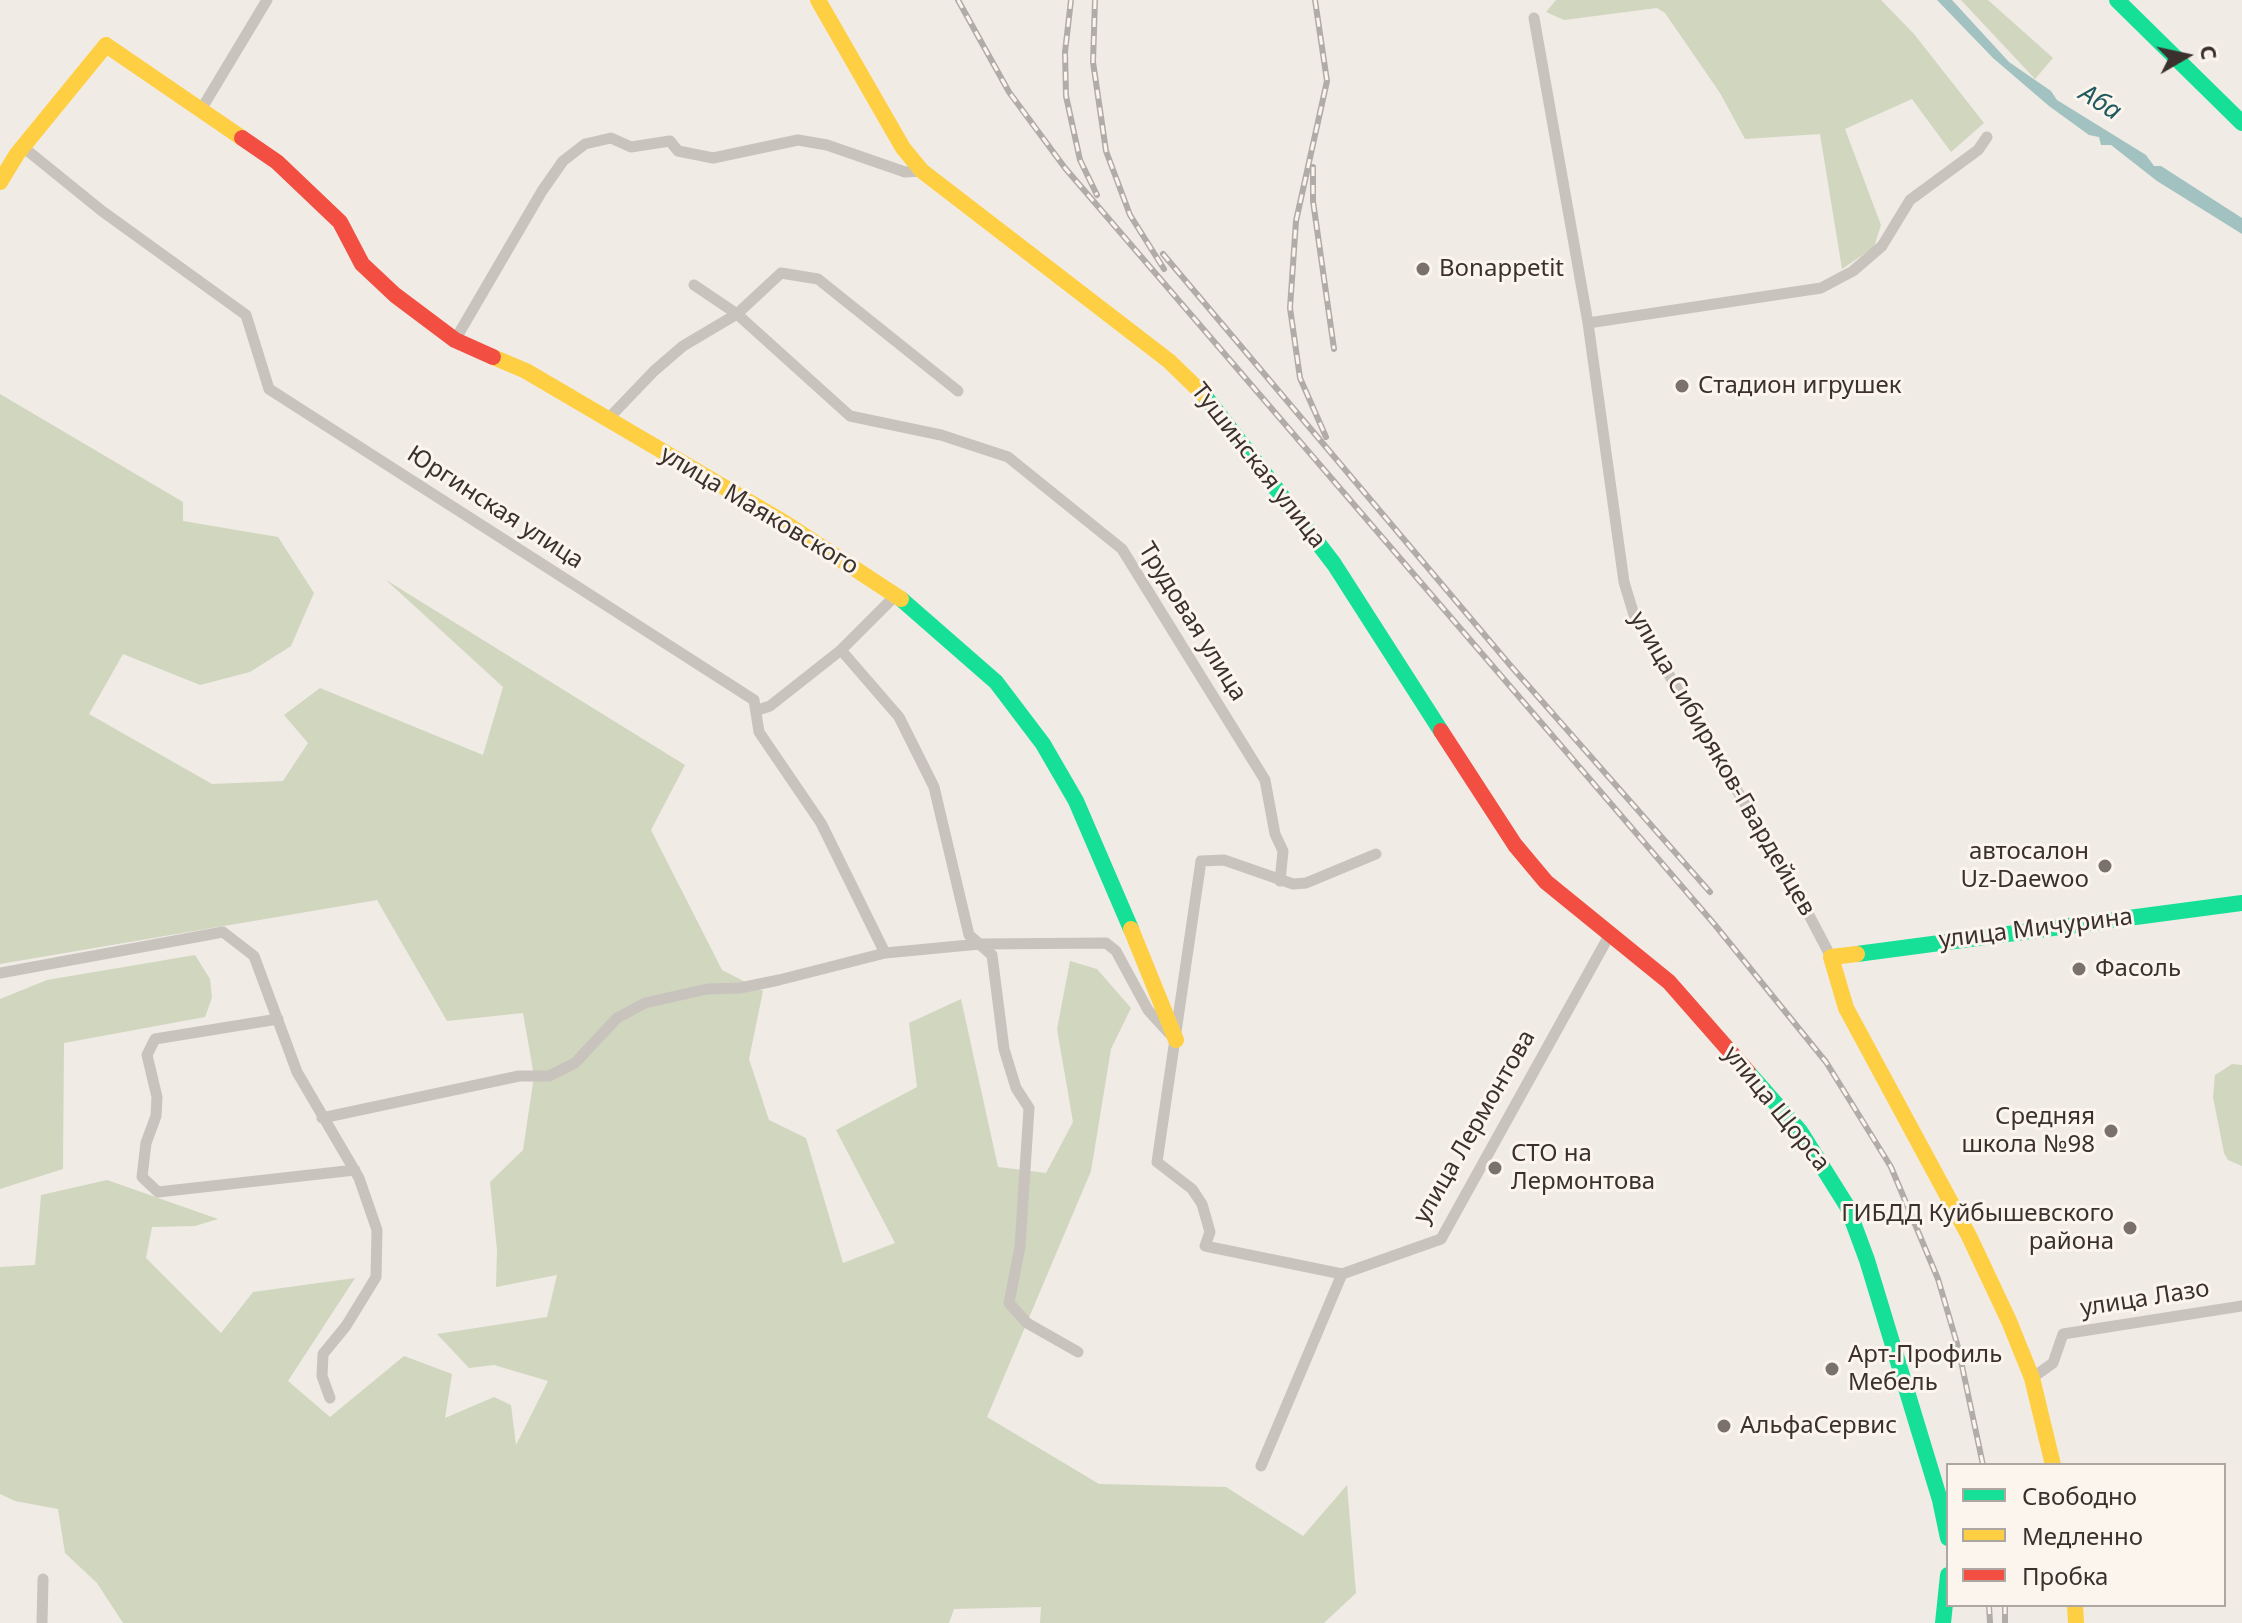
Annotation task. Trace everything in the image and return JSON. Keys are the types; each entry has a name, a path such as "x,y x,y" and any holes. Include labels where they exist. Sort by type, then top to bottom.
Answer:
{"street":[{"path":"202,108 267,0"},
{"name":"Тушинская улица","path":"818,0 903,148 922,171 1169,361 1217,408 1334,564 1515,845 1546,882"},
{"path":"2117,0 2242,123"},
{"name":"улица Сибиряков-Гвардейцев","path":"1534,18 1588,323 1624,582 1634,615 1799,896 1831,957 1846,1008 1969,1236 2032,1378 2053,1463"},
{"name":"улица Маяковского","path":"23,147 106,45 277,162 340,222 362,264 395,295 455,340 526,371 785,523 896,595 996,682 1043,744 1076,801 1108,871 1176,1040"},
{"path":"1588,323 1821,288 1853,271 1882,246 1910,200 1978,150 1987,137"},
{"path":"455,340 563,161 585,144 611,138 631,147 670,141 678,151 713,158 798,140 827,145 905,172 922,171"},
{"path":"0,182 23,147"},
{"name":"Юргинская улица","path":"23,147 102,211 246,315 269,389 754,700 758,710"},
{"path":"608,419 683,346 737,314 781,273 818,279 958,391"},
{"name":"Трудовая улица","path":"694,285 737,314 850,416 941,435 1008,457 1122,549 1265,780 1275,834 1283,851 1280,881"},
{"path":"885,953 821,823 756,723 758,710 770,706 841,650 896,595"},
{"path":"841,650 899,717 934,787 969,935 992,955 1004,1049 1016,1088 1029,1108 1020,1247 1009,1303 1027,1323 1078,1352"},
{"path":"1261,1466 1342,1274 1205,1246 1210,1232 1202,1204 1192,1189 1157,1162 1201,861 1224,860 1253,867 1280,881 1306,883 1376,854"},
{"name":"улица Щорса","path":"1546,882 1687,1002 1800,1131 1825,1166 1847,1206 1867,1260 1933,1475 1946,1530"},
{"name":"улица Мичурина","path":"1831,957 2242,903"},
{"path":"0,973 223,932 254,956 297,1072 355,1170 377,1230 376,1277 346,1326 323,1354 322,1376 330,1398"},
{"name":"улица Лермонтова","path":"1342,1274 1441,1239 1610,934"},
{"path":"322,1118 519,1076 549,1076 575,1063 617,1018 645,1003 707,989 740,988 885,953 980,944 1106,943 1116,951 1148,1010 1176,1040"},
{"path":"278,1019 155,1039 147,1055 157,1097 156,1116 146,1143 142,1177 158,1192 355,1170"},
{"name":"улица Лазо","path":"2032,1378 2053,1363 2063,1334 2242,1306"},
{"path":"42,1623 43,1579"},
{"path":"1943,1623 1946,1594"}],"green space":[{"path":"1556,0 1881,0 1914,34 1984,123 1951,152 1912,99 1845,129 1881,225 1874,247 1842,269 1820,134 1745,139 1720,93 1665,13 1657,8 1564,20 1546,12"},
{"path":"1961,0 1988,0 2053,58 2035,79"},
{"path":"0,394 183,502 183,521 278,537 314,593 291,646 250,672 200,685 123,654 89,714 212,784 283,781 308,743 284,715 320,688 483,755 503,687 386,580 685,765 651,830 722,970 763,991 749,1059 769,1120 806,1138 843,1263 895,1243 836,1130 917,1087 909,1023 961,999 998,1167 1046,1173 1073,1122 1057,1029 1070,961 1097,969 1131,1008 1111,1049 1091,1171 987,1417 1099,1484 1226,1487 1303,1536 1347,1485 1356,1593 1324,1623 1040,1623 1041,1607 954,1609 949,1623 123,1623 97,1583 65,1553 58,1509 15,1501 0,1494 0,1267 35,1265 41,1195 107,1180 218,1219 195,1226 152,1227 146,1258 221,1333 253,1292 355,1278 288,1381 330,1417 404,1356 452,1374 445,1418 494,1397 511,1405 516,1445 548,1381 494,1365 469,1368 437,1334 547,1317 557,1275 496,1287 497,1250 490,1182 523,1150 534,1076 523,1013 447,1021 377,900 0,964"},
{"path":"195,955 210,979 212,998 205,1017 64,1043 63,1169 0,1189 0,999 47,980"},
{"path":"2232,1064 2242,1065 2242,1166 2228,1160 2224,1153 2213,1097 2215,1075"}],"water":[{"path":"1937,0 1952,0 2009,62 2051,91 2057,100 2146,155 2154,166 2161,166 2242,218 2242,234 2157,181 2111,145 2101,145 2099,137 2089,135 2049,106 1993,58"}],"railway":[{"path":"958,0 1009,92 1065,168 1715,925 1826,1062 1891,1167 1938,1279 1958,1347 1983,1463"},
{"path":"1071,0 1065,52 1066,96 1080,160 1097,195"},
{"path":"1095,0 1093,62 1106,151 1130,215 1164,269"},
{"path":"1315,0 1327,81 1296,221 1290,308 1300,378 1326,437"},
{"path":"1313,167 1313,201 1334,349"},
{"path":"1163,254 1510,665 1710,892"},
{"path":"1989,1607 1990,1623"},
{"path":"2005,1607 2005,1623"}],"traffic: fast":[{"path":"2117,0 2242,123"},
{"path":"1204,395 1334,564 1441,731"},
{"path":"901,599 996,682 1043,744 1076,801 1131,929"},
{"path":"1857,954 2242,903"},
{"path":"1748,1072 1800,1131 1847,1206 1867,1260 1946,1528"},
{"path":"1943,1623 1946,1594"}],"traffic: slow":[{"path":"818,0 903,148 922,171 1169,361 1204,395"},
{"path":"0,182 17,154 106,45 242,138"},
{"path":"493,357 526,371 785,523 901,599"},
{"path":"1131,929 1176,1040"},
{"path":"1857,954 1831,957 1846,1008 1969,1236 2009,1321 2032,1378 2053,1463"},
{"path":"2075,1607 2076,1623"}],"traffic: jam":[{"path":"242,138 277,162 340,222 362,264 395,295 455,340 493,357"},
{"path":"1441,731 1515,845 1546,882 1669,982 1748,1072"}],"place":[{"name":"Bonappetit","path":"1423,269"},
{"name":"Стадион игрушек","path":"1682,386"},
{"name":"автосалон Uz-Daewoo","path":"2105,866"},
{"name":"Фасоль","path":"2079,969"},
{"name":"Средняя школа №98","path":"2111,1131"},
{"name":"СТО на Лермонтова","path":"1495,1168"},
{"name":"ГИБДД Куйбышевского района","path":"2130,1228"},
{"name":"Арт-Профиль Мебель","path":"1832,1369"},
{"name":"АльфаСервис","path":"1724,1426"}],"water label":[{"name":"Аба","path":"2100,103"}]}
